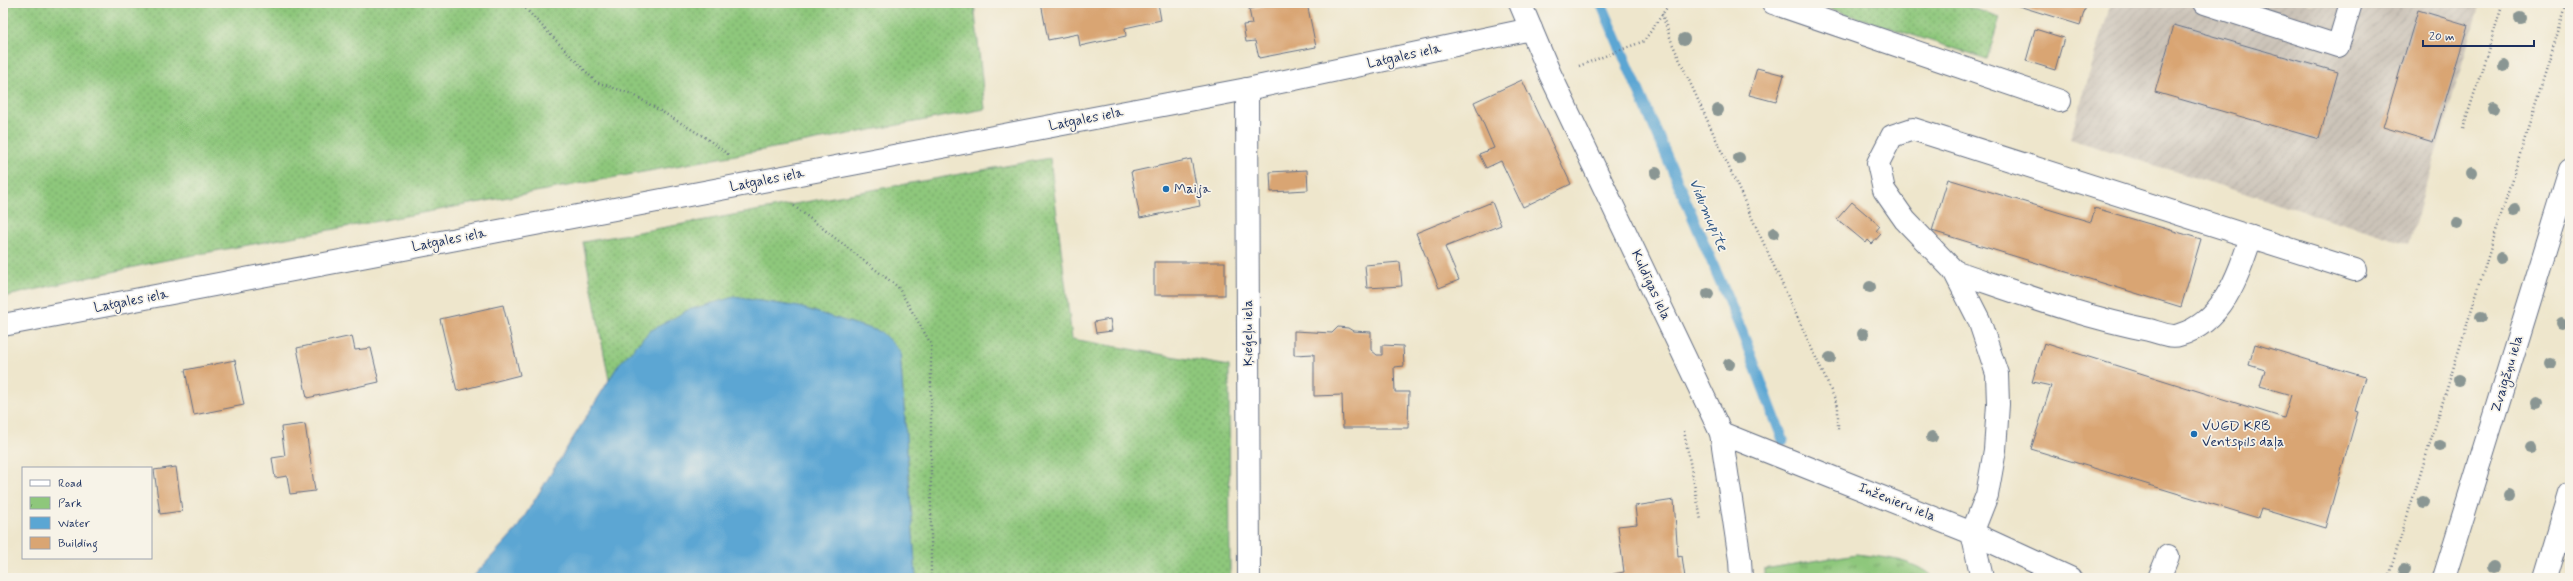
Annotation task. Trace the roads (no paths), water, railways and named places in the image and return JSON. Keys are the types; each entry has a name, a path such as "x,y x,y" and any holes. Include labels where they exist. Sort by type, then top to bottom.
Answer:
{"street":[{"name":"Kuldīgas iela","path":"1520,3 1531,30 1722,433 1740,560 1741,578"},
{"path":"1773,3 2060,101"},
{"path":"2205,3 2338,46 2351,3"},
{"name":"Latgales iela","path":"3,325 1247,89 1531,30"},
{"name":"Ķieģeļu iela","path":"1247,89 1249,578"},
{"path":"1982,578 1972,533 1987,495 1995,450 1998,404 1996,374 1979,320 1954,272 1905,220 1884,190 1878,163 1892,136 1913,129 2355,270"},
{"name":"Zvaigžņu iela","path":"2444,578 2570,170"},
{"path":"1954,272 2104,322 2177,336 2195,329 2218,309 2231,289 2251,237"},
{"name":"Inženieru iela","path":"1722,433 1972,533 2070,578"},
{"path":"2545,578 2570,494"},
{"path":"2159,578 2168,556"}],"water":[{"path":"734,297 799,307 881,332 900,351 916,578 472,578 516,530 619,364 650,331 688,310"}],"waterway":[{"name":"Vidumupīte","path":"1601,3 1742,332 1783,440"}],"place":[{"name":"Maija","path":"1166,189"},
{"name":"VUGD KRB Ventspils daļa","path":"2194,434"}]}
